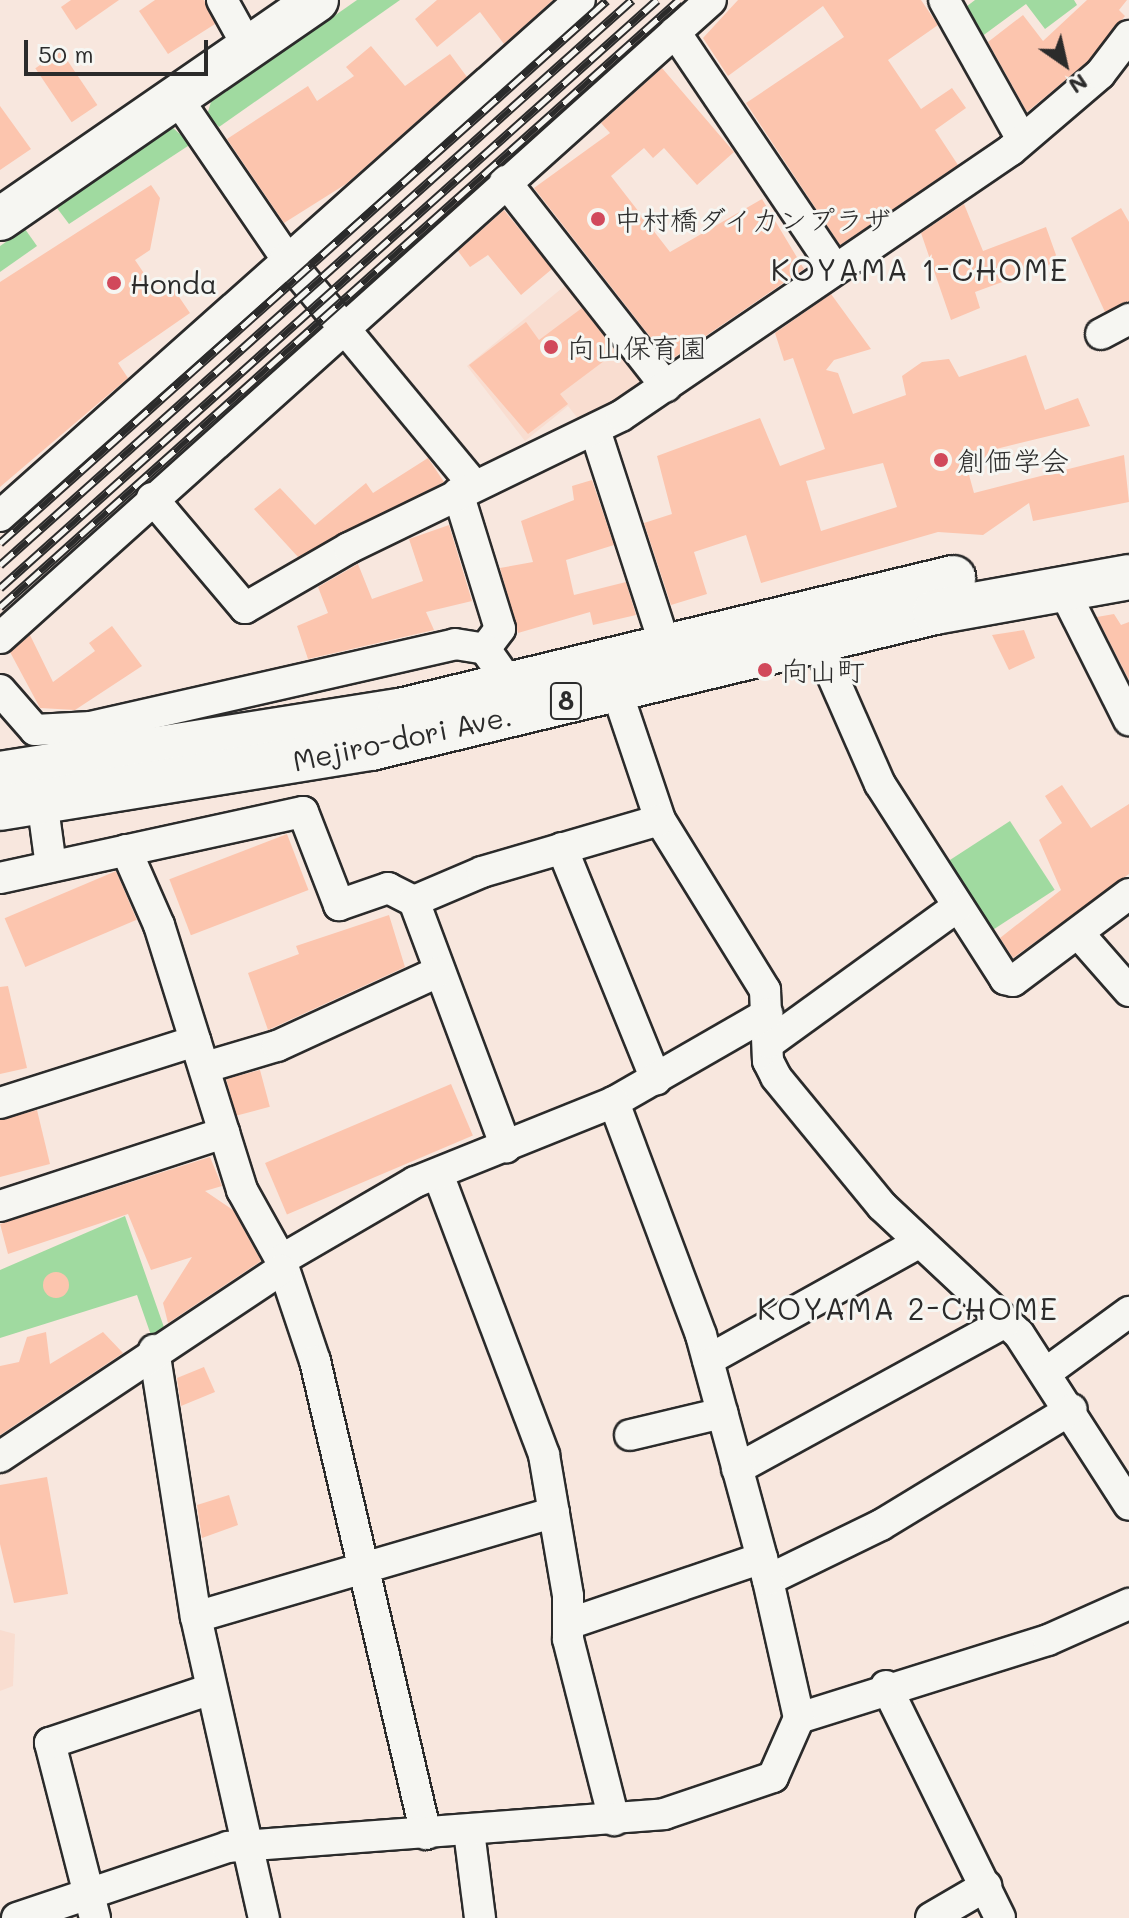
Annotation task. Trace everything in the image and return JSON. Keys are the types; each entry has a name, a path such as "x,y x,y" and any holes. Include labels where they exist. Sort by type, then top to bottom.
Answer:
{"main road":[{"path":"0,219 317,0"},
{"name":"Mejiro-dori Ave.","path":"22,776 267,735 497,666 665,645 933,582 1129,547"},
{"name":"Mejiro-dori Ave.","path":"22,776 371,748 818,643 1129,577"}],"street":[{"path":"222,0 248,47"},
{"path":"0,516 286,258 580,0"},
{"path":"0,638 345,324 711,0"},
{"path":"944,0 1021,138"},
{"path":"675,32 834,268"},
{"path":"152,498 245,608 466,489 595,430 666,386 1021,138 1100,74 1129,36"},
{"path":"177,98 286,258 345,324 466,489 500,629 497,666"},
{"path":"505,181 666,386"},
{"path":"1101,334 1129,319"},
{"path":"595,430 665,645"},
{"path":"1063,589 1129,720"},
{"path":"818,643 880,784 958,906 1013,981 1129,894"},
{"path":"616,689 660,820 765,990 768,1061 784,1087 920,1242 1006,1322 1047,1372 1072,1409 1129,1505"},
{"path":"0,690 22,776 51,866"},
{"path":"0,878 296,810 312,824 339,905 388,888 414,901 562,848 660,820"},
{"path":"562,848 656,1080"},
{"path":"126,850 159,925 242,1190 281,1265 315,1361 426,1834"},
{"path":"414,901 436,973 506,1147"},
{"path":"0,1457 281,1265 438,1174 614,1102 768,1029 958,906"},
{"path":"1079,934 1129,991"},
{"path":"0,1103 201,1054 277,1046 436,973"},
{"path":"17,1918 91,1905 244,1845 469,1831 664,1814 773,1777 799,1718 765,1569 708,1360 614,1102"},
{"path":"0,1206 224,1133"},
{"path":"438,1174 544,1455 568,1624 614,1820"},
{"path":"708,1360 920,1242"},
{"path":"1047,1372 1129,1312"},
{"path":"737,1469 934,1368 1006,1322"},
{"path":"154,1350 196,1617 244,1845 264,1918"},
{"path":"568,1624 765,1569 881,1525 1072,1409"},
{"path":"630,1435 722,1413"},
{"path":"196,1617 364,1565 554,1512"},
{"path":"799,1718 886,1686 1048,1640 1129,1604"},
{"path":"886,1686 1000,1918"},
{"path":"91,1905 50,1743 211,1689"},
{"path":"469,1831 480,1918"},
{"path":"931,1918 986,1886"}],"shaded area":[{"path":"572,280 648,374 646,388 583,425 568,406 525,441 467,366"},
{"path":"0,1630 15,1634 13,1686 0,1691"}],"green space":[{"path":"357,0 400,0 219,127 207,115 211,102"},
{"path":"975,0 1074,0 1077,5 1045,29 1026,4 981,37 962,10"},
{"path":"172,127 191,144 69,224 57,208"},
{"path":"25,229 37,246 0,272 0,246"},
{"path":"1010,821 1055,890 993,930 949,861"},
{"path":"125,1216 166,1333 153,1341 137,1295 0,1338 0,1270"}],"building":[{"path":"71,0 119,0 76,30 61,7"},
{"path":"155,0 204,0 215,24 168,54 139,11"},
{"path":"437,0 553,0 504,44 480,12 437,47 415,19"},
{"path":"738,0 921,0 938,25 888,60 921,109 952,88 966,108 935,130 958,165 840,245 746,103 844,37 823,6 728,76 703,38"},
{"path":"1087,0 1127,0 1119,10 1125,16 1087,62 1027,112 988,42 1023,15 1043,41"},
{"path":"371,46 405,86 450,54 467,77 346,184 284,223 227,139 308,86 317,101 354,76 346,67"},
{"path":"61,51 97,105 72,122 35,68"},
{"path":"662,68 734,152 697,185 664,148 653,158 644,148 611,176 670,252 762,199 804,269 669,361 534,188 610,133 601,123"},
{"path":"0,106 31,149 0,170"},
{"path":"151,185 160,198 150,250 135,260 160,297 173,288 190,313 118,363 128,378 0,487 0,282"},
{"path":"964,204 983,251 1046,227 1056,255 1049,265 975,292 980,308 951,320 921,233"},
{"path":"1121,208 1129,222 1129,301 1105,312 1071,238"},
{"path":"504,210 552,269 521,295 488,255 470,267 458,251"},
{"path":"831,294 871,349 834,360 826,370 838,373 853,414 906,395 902,376 922,362 949,359 959,377 1026,355 1045,410 1078,398 1090,426 996,449 998,454 966,464 974,493 1124,455 1129,502 1033,521 1029,503 983,535 938,532 761,583 746,535 694,552 707,594 671,605 644,523 672,514 657,456 760,418 780,466 825,449 793,358 784,361 775,333","holes":["883,463 897,507 821,531 806,481"]},
{"name":"向山保育園","path":"582,308 616,352 560,394 568,404 528,434 469,365 526,322 539,340"},
{"path":"428,458 444,482 298,557 254,509 280,488 315,525 366,483 373,493"},
{"path":"592,480 614,545 566,560 574,595 626,582 636,615 593,625 590,612 518,633 500,568 533,562 521,521 574,500 572,486"},
{"path":"449,525 472,601 426,612 434,630 308,659 297,626 328,613 318,587 358,564 372,599 423,581 409,539"},
{"path":"1114,614 1121,625 1129,622 1129,680 1097,617"},
{"path":"112,626 142,666 75,710 40,708 10,652 30,635 53,682 95,651 89,643"},
{"path":"1024,630 1035,658 1009,670 992,635"},
{"path":"1062,785 1091,828 1129,804 1129,874 1013,958 1000,938 1061,890 1039,840 1062,823 1045,796"},
{"path":"287,834 309,890 191,935 169,879"},
{"path":"116,871 137,920 25,967 5,918"},
{"path":"389,915 405,967 268,1030 248,973 299,954 296,946"},
{"path":"8,986 27,1068 0,1074 0,987"},
{"path":"260,1070 270,1107 236,1116 226,1079"},
{"path":"451,1084 473,1136 287,1214 265,1163"},
{"path":"37,1110 50,1164 0,1177 0,1120"},
{"path":"210,1157 222,1186 205,1191 233,1210 261,1261 168,1323 163,1303 192,1257 151,1270 128,1214 8,1254 0,1224"},
{"path":"56,1272 65,1276 69,1285 65,1294 56,1298 47,1294 43,1285 47,1276"},
{"path":"46,1332 50,1364 103,1332 123,1353 0,1435 0,1366 19,1362 27,1337"},
{"path":"204,1367 215,1392 181,1406 177,1378"},
{"path":"47,1477 68,1594 14,1603 0,1544 0,1485"},
{"path":"229,1495 238,1525 202,1538 197,1505"}],"railway":[{"path":"0,543 607,0"},
{"path":"0,565 632,0"},
{"path":"0,588 657,0"},
{"path":"0,607 679,0"}],"place":[{"name":"中村橋ダイカンプラザ","path":"598,219"},
{"name":"Honda","path":"114,283"},
{"name":"向山保育園","path":"551,347"},
{"name":"創価学会","path":"941,460"},
{"name":"向山町","path":"765,670"}],"district":[{"name":"KOYAMA 1-CHOME","path":"920,269"},
{"name":"KOYAMA 2-CHOME","path":"908,1308"}]}
